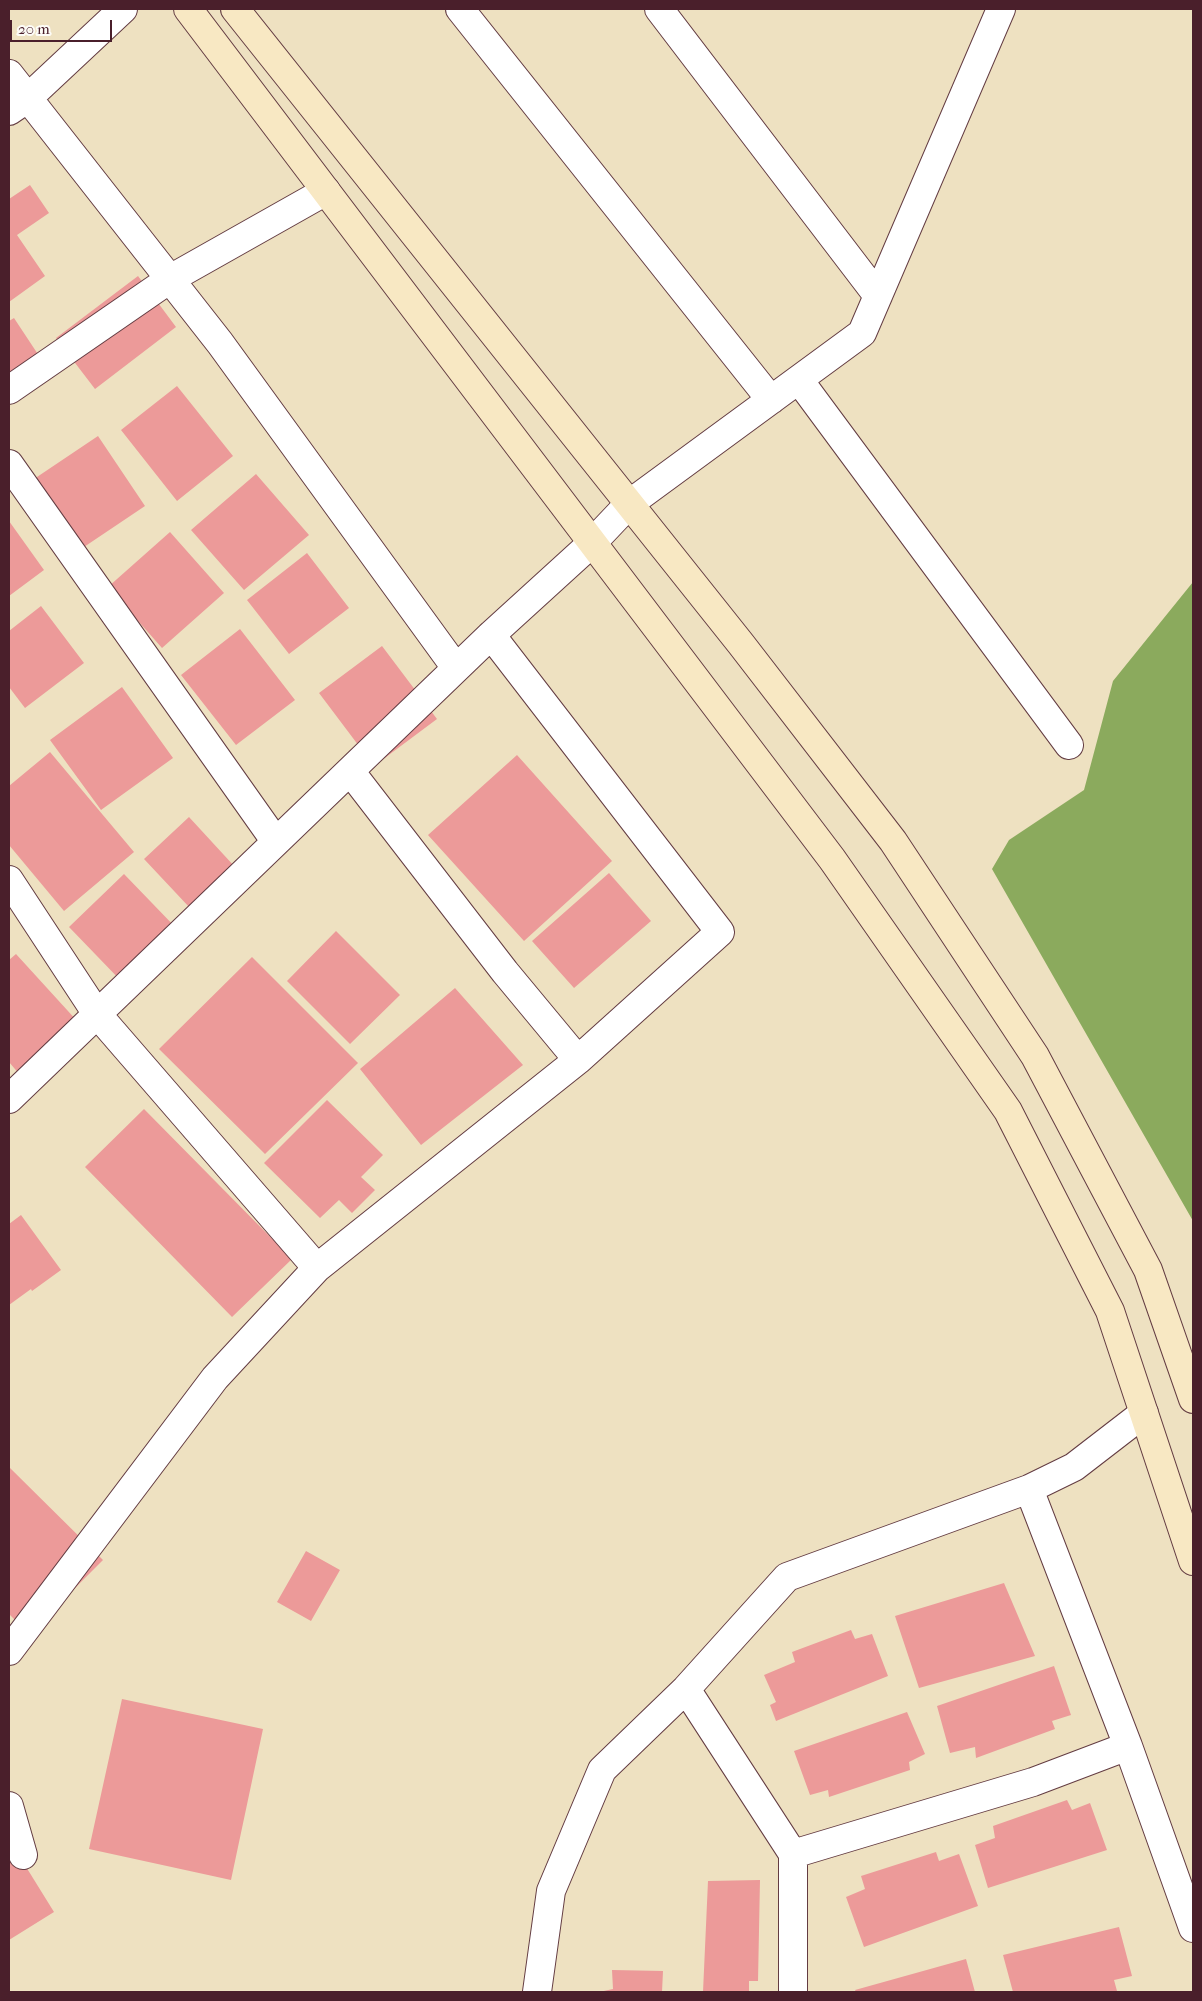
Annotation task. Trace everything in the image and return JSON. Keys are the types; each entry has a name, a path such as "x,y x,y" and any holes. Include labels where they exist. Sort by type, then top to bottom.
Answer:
{"main road":[{"path":"188,9 832,859 1008,1112 1110,1311 1193,1561"},
{"path":"235,9 741,644 893,841 1035,1056 1148,1270 1193,1398"}],"street":[{"path":"18,104 123,9"},
{"path":"460,9 771,400"},
{"path":"659,9 878,296"},
{"path":"9,1099 456,668 592,543 629,504 862,333 1001,9"},
{"path":"9,74 18,104 170,279 220,343 456,668"},
{"path":"9,390 170,279 326,191"},
{"path":"799,380 1069,746"},
{"path":"9,464 276,842"},
{"path":"9,1651 215,1378 317,1268 578,1060 720,932 491,635"},
{"path":"350,771 505,972 578,1060"},
{"path":"9,880 97,1014 317,1268"},
{"path":"536,1992 551,1891 602,1770 686,1689 787,1577 1029,1489 1074,1467 1144,1413"},
{"path":"1029,1489 1128,1746 1193,1928"},
{"path":"686,1689 793,1854 793,1992"},
{"path":"793,1854 1033,1782 1128,1746"},
{"path":"9,1806 23,1855"}],"green space":[{"path":"1193,582 1193,1221 992,869 1009,840 1084,790 1113,681"}],"building":[{"path":"30,185 49,213 17,235 45,276 9,302 9,199"},
{"path":"138,276 176,327 95,389 56,338"},
{"path":"14,318 51,374 9,401 9,321"},
{"path":"177,386 233,456 177,501 121,430"},
{"path":"98,436 145,506 81,549 34,479"},
{"path":"256,474 309,535 244,590 191,530"},
{"path":"9,521 44,570 9,596"},
{"path":"170,532 224,593 162,648 108,587"},
{"path":"307,553 349,608 289,654 247,600"},
{"path":"41,606 84,663 25,708 9,687 9,631"},
{"path":"240,629 295,700 236,745 181,675"},
{"path":"382,646 437,719 374,766 319,693"},
{"path":"122,687 173,758 101,810 50,740"},
{"path":"50,752 134,852 64,911 9,845 9,786"},
{"path":"517,755 612,861 524,941 428,835"},
{"path":"189,817 235,867 190,908 144,859"},
{"path":"609,873 651,921 574,988 532,941"},
{"path":"124,874 179,931 124,984 69,927"},
{"path":"336,931 400,995 350,1044 287,981"},
{"path":"16,954 78,1022 20,1075 9,1062 9,960"},
{"path":"252,957 358,1063 265,1154 159,1049"},
{"path":"455,988 523,1065 421,1145 360,1069"},
{"path":"327,1100 383,1155 361,1177 375,1190 352,1213 339,1200 320,1218 264,1163"},
{"path":"144,1109 292,1259 232,1317 85,1167"},
{"path":"21,1215 61,1270 9,1305 9,1224"},
{"path":"9,1467 103,1560 29,1634 9,1614"},
{"path":"306,1551 340,1570 311,1621 277,1602"},
{"path":"1004,1583 1035,1656 919,1688 895,1616"},
{"path":"851,1630 855,1639 872,1634 888,1676 776,1721 770,1705 776,1702 764,1675 795,1662 792,1652"},
{"path":"1054,1666 1071,1715 1052,1721 1055,1729 976,1758 975,1747 950,1753 937,1706"},
{"path":"122,1699 263,1729 231,1880 89,1849"},
{"path":"907,1712 925,1754 909,1762 910,1770 829,1797 828,1790 810,1795 794,1751"},
{"path":"1067,1800 1072,1810 1090,1803 1107,1850 988,1888 975,1845 995,1838 993,1826"},
{"path":"9,1842 54,1912 9,1940"},
{"path":"936,1852 939,1861 959,1854 978,1906 864,1947 846,1897 865,1889 861,1876"},
{"path":"760,1880 758,1981 749,1981 749,1992 703,1992 708,1881"},
{"path":"1119,1927 1132,1976 1114,1980 1117,1991 1013,1992 1003,1955"},
{"path":"966,1959 975,1992 856,1992 855,1990"},
{"path":"612,1970 663,1971 662,1992 599,1992 613,1989"}]}
